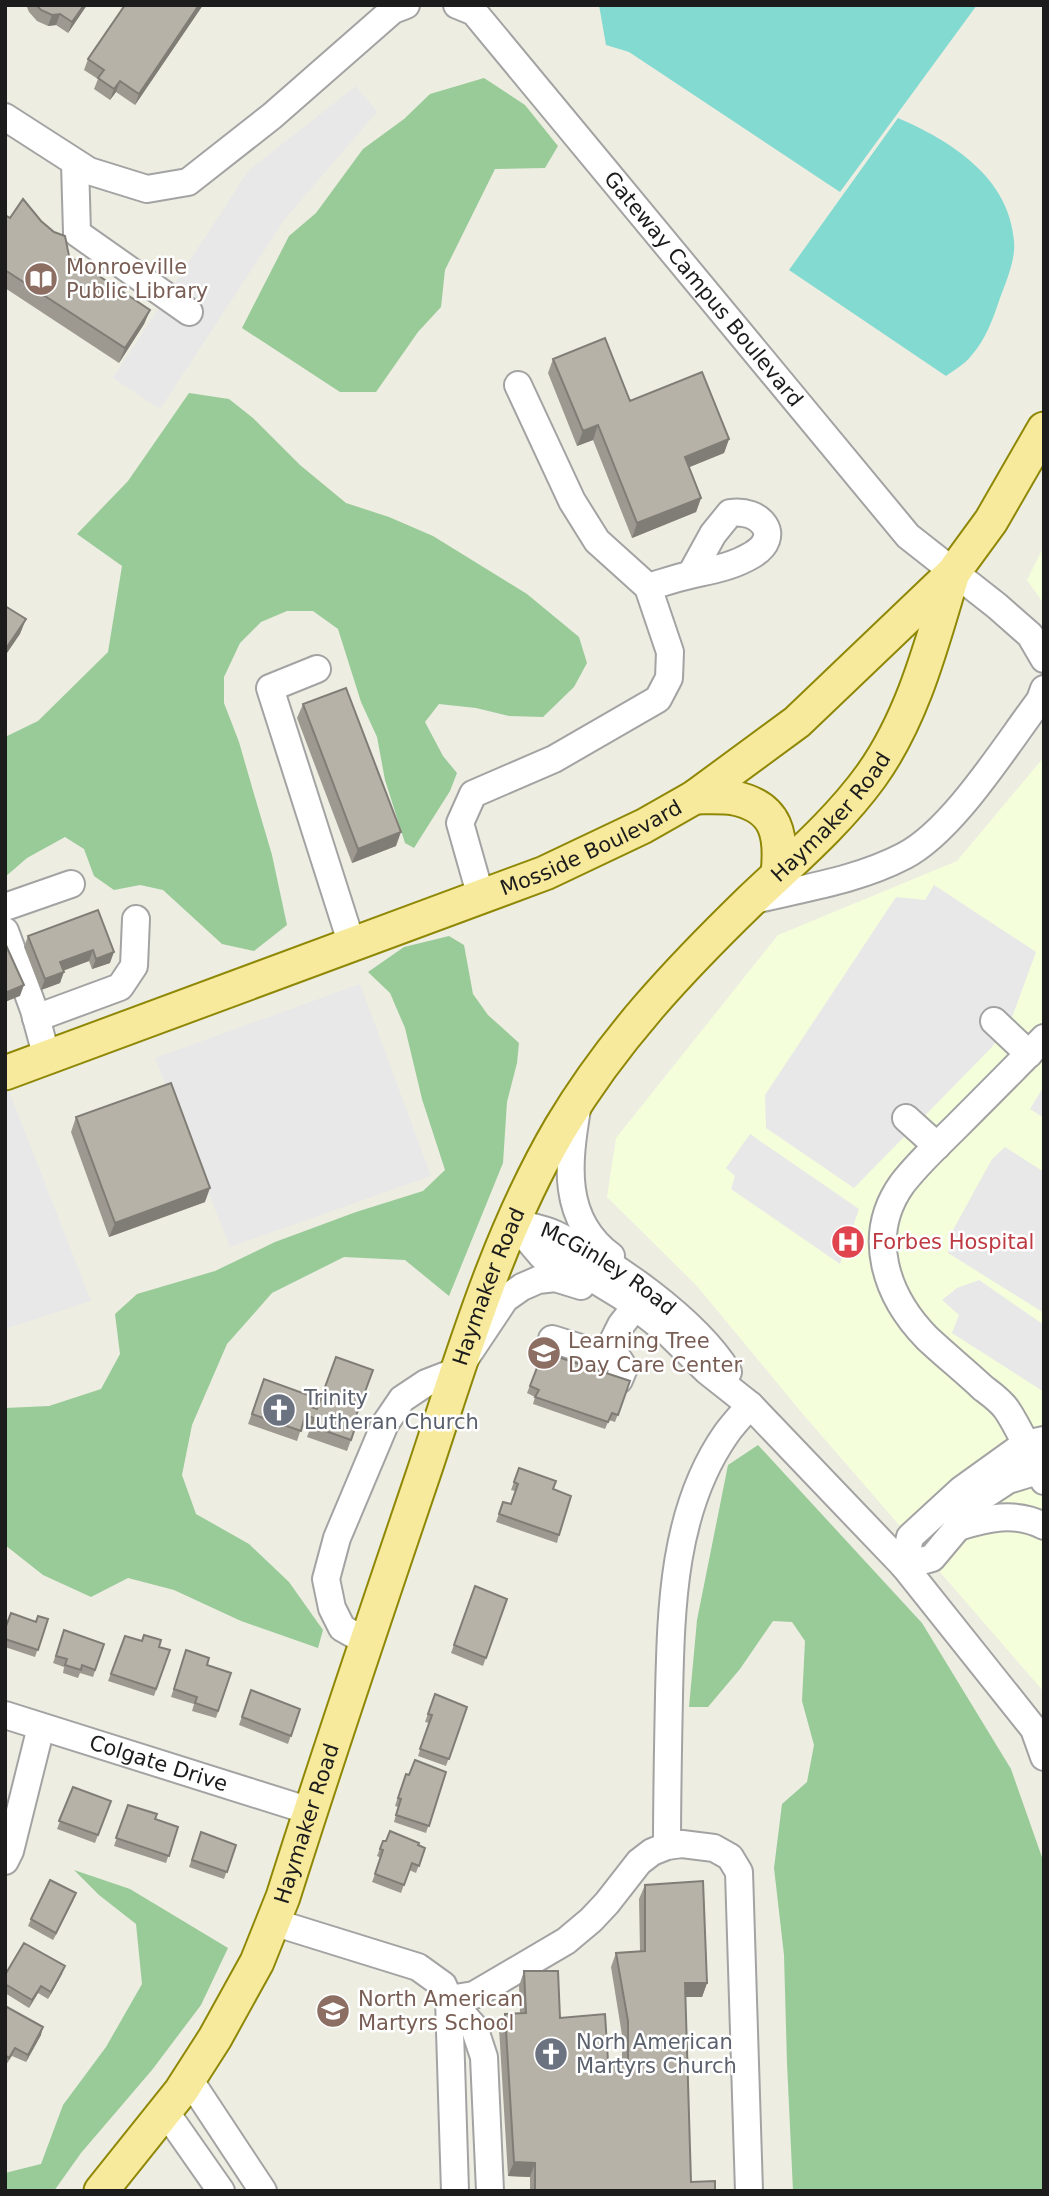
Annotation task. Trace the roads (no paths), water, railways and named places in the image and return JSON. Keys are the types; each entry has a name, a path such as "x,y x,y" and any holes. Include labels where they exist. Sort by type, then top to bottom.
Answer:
{"main road":[{"name":"Mosside Boulevard","path":"5,1073 545,873 644,826 695,797 797,722 953,573 991,521 1044,429"},
{"name":"Haymaker Road","path":"100,2191 189,2079 257,1962 283,1897 457,1371 513,1223 561,1128 596,1072 672,978 832,823 873,773 908,707 922,672 953,573"},
{"path":"695,797 733,798 752,804 766,813 774,823 780,840 778,874"}],"street":[{"path":"5,117 89,171 147,189 188,181 272,116 393,10 406,5"},
{"name":"Gateway Campus Boulevard","path":"463,6 474,12 908,536 1030,635 1044,659"},
{"path":"75,163 77,233 189,312"},
{"path":"481,897 460,823 473,794 554,759 658,699 668,678 670,652 648,587 597,541 572,501 517,385"},
{"path":"648,587 691,574"},
{"path":"317,669 270,688 352,944"},
{"path":"750,901 861,875 906,855 935,834 963,803 1040,700 1044,689"},
{"path":"5,907 71,884"},
{"path":"36,1018 120,987 134,966 136,919"},
{"path":"5,931 36,1018 47,1058"},
{"path":"994,1021 1036,1046 902,1185 892,1201 882,1236 882,1253 892,1289 908,1316 927,1338 1006,1408 1034,1442 1042,1474 1008,1480 970,1505 958,1527 932,1558 904,1566 910,1537 961,1490 1034,1442"},
{"path":"579,1100 569,1155 573,1199 589,1234 603,1250 625,1266 641,1299"},
{"path":"906,1118 937,1146"},
{"name":"McGinley Road","path":"513,1223 542,1256 641,1299 665,1330 707,1371 750,1405 904,1566 1034,1729 1044,1757"},
{"path":"367,1642 342,1628 332,1608 326,1579 337,1538 385,1424 402,1399 426,1383 457,1371 505,1299 538,1280 555,1278 576,1283 602,1297 641,1299"},
{"path":"606,1355 621,1325 641,1299"},
{"path":"552,1339 619,1360 624,1368 619,1380"},
{"path":"667,1846 671,1619 677,1561 690,1508 707,1467 726,1434 750,1405"},
{"path":"958,1527 990,1517 1016,1517 1044,1526"},
{"name":"Colgate Drive","path":"5,1715 310,1811"},
{"path":"5,1861 10,1852 41,1727"},
{"path":"449,1999 474,1995 566,1941 607,1903 639,1863 652,1852 682,1844 723,1852 736,1864 739,1872 749,2191"},
{"path":"273,1922 418,1967 443,1985 449,1999 474,2027 484,2057 491,2191"},
{"path":"449,1999 455,2191"},
{"path":"189,2079 263,2191"},
{"path":"165,2111 221,2191"}],"place":[{"name":"Monroeville Public Library","path":"41,279"},
{"name":"Forbes Hospital","path":"848,1242"},
{"name":"Learning Tree Day Care Center","path":"544,1353"},
{"name":"Trinity Lutheran Church","path":"279,1410"},
{"name":"North American Martyrs School","path":"333,2011"},
{"name":"Norh American Martyrs Church","path":"551,2054"}]}
